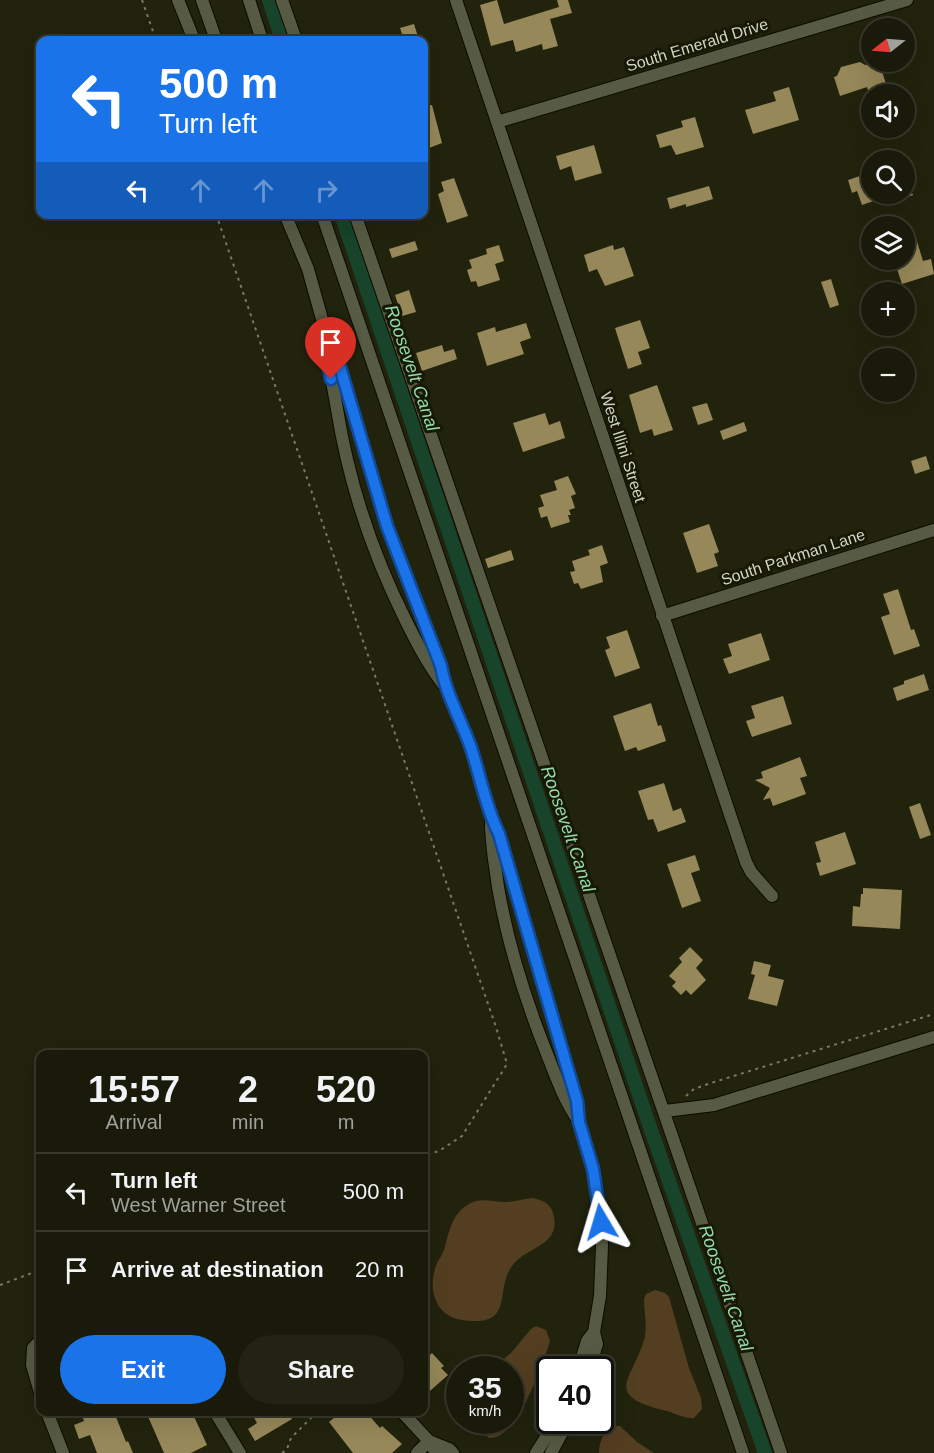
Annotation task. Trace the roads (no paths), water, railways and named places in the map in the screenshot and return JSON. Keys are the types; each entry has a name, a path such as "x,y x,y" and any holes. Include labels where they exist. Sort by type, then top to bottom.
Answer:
{"street":[{"path":"178,0 192,36"},
{"path":"202,0 215,36"},
{"path":"249,0 261,36"},
{"path":"282,0 295,36"},
{"name":"West Illini Street","path":"456,0 746,862 750,872 772,896"},
{"name":"South Emerald Drive","path":"497,122 907,0"},
{"path":"287,219 308,269 327,337 337,357 387,526 441,666 445,686 470,746 491,819 499,834 577,1101 579,1122 593,1169 601,1222 602,1272 594,1332 597,1344 593,1356"},
{"path":"324,219 743,1453"},
{"path":"357,219 524,712 781,1453"},
{"path":"327,337 328,362 345,454 370,541 386,581 415,638 432,670 445,686"},
{"name":"South Parkman Lane","path":"662,616 934,530"},
{"path":"491,819 491,840 497,880 506,930 519,977 564,1097 579,1122"},
{"path":"664,1112 714,1105 934,1037"},
{"path":"582,1356 587,1341 594,1332"},
{"path":"36,1348 32,1365 36,1378"},
{"path":"48,1416 63,1453"},
{"path":"217,1416 240,1453"},
{"path":"406,1416 429,1441 436,1453"},
{"path":"536,1453 548,1434"},
{"path":"551,1453 561,1434"},
{"path":"417,1453 429,1441"},
{"path":"429,1441 453,1453"}],"waterway":[{"name":"Roosevelt Canal","path":"269,0 281,36"},
{"name":"Roosevelt Canal","path":"343,219 652,1133 765,1453"}]}
